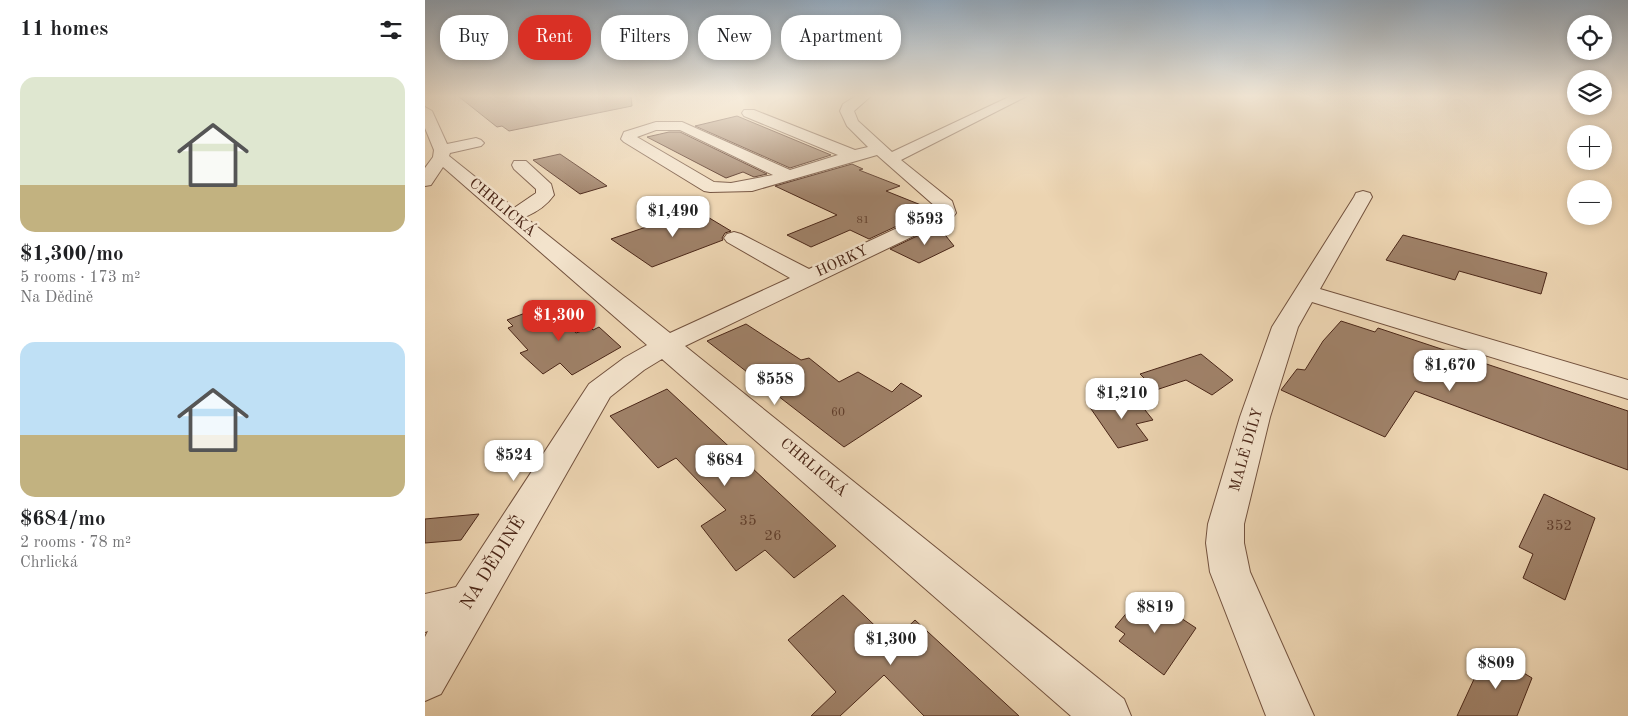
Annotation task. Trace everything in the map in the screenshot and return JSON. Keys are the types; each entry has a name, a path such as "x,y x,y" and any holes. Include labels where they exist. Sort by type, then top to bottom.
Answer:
{"street":[{"name":"CHRLICKÁ","path":"429,129 436,163 512,216 1107,716"},
{"path":"642,129 629,135 629,139 710,187 751,186 850,154 885,155 944,129"},
{"path":"689,129 786,175"},
{"path":"789,129 850,154"},
{"name":"HORKY","path":"666,345 946,213 945,205 885,155 859,129"},
{"path":"436,163 476,143"},
{"path":"512,216 531,207 545,196 545,188 520,165"},
{"name":"MALÉ DÍLY","path":"1290,716 1230,572 1225,543 1226,524 1255,417 1285,327 1363,197"},
{"path":"734,238 807,278"},
{"path":"1305,292 1628,390"},
{"name":"NA DĚDINĚ","path":"425,678 599,392 634,364 666,345"},
{"path":"425,613 469,603"}],"building":[{"path":"703,129 769,129 831,155 790,168"},
{"path":"669,132 680,132 767,174 754,177 743,172 726,178 647,137"},
{"path":"560,154 607,186 580,194 533,160"},
{"path":"852,164 863,169 859,170 900,186 886,191 921,205 927,212 869,239 850,230 811,247 787,235 837,215 775,186"},
{"path":"696,210 731,231 725,233 722,238 723,240 652,267 611,239"},
{"path":"938,226 954,246 919,263 890,249"},
{"path":"1403,235 1547,273 1541,294 1459,271 1455,280 1386,260"},
{"path":"546,305 576,333 599,327 621,347 572,375 560,363 543,374 520,353 528,350 508,328 513,326 507,320"},
{"path":"1341,321 1375,332 1378,328 1628,411 1628,470 1415,391 1385,437 1281,390 1297,369 1305,370 1323,341"},
{"path":"746,324 801,360 809,358 839,382 858,372 892,392 901,383 922,396 844,447 707,341"},
{"path":"1201,354 1233,380 1212,395 1186,380 1156,390 1140,374"},
{"path":"667,389 836,546 794,578 765,550 736,571 701,526 726,510 676,458 658,468 610,416"},
{"path":"1133,395 1153,420 1136,424 1148,440 1118,448 1089,406"},
{"path":"1544,494 1595,518 1565,600 1523,578 1533,554 1519,547"},
{"path":"479,514 461,540 425,543 425,519"},
{"path":"843,595 892,642 915,620 1019,716 924,716 884,675 840,716 811,716 836,692 788,640"},
{"path":"1139,598 1148,604 1152,599 1196,628 1164,675 1119,641 1125,634 1115,627"},
{"path":"1487,651 1532,678 1517,716 1457,716"}]}
